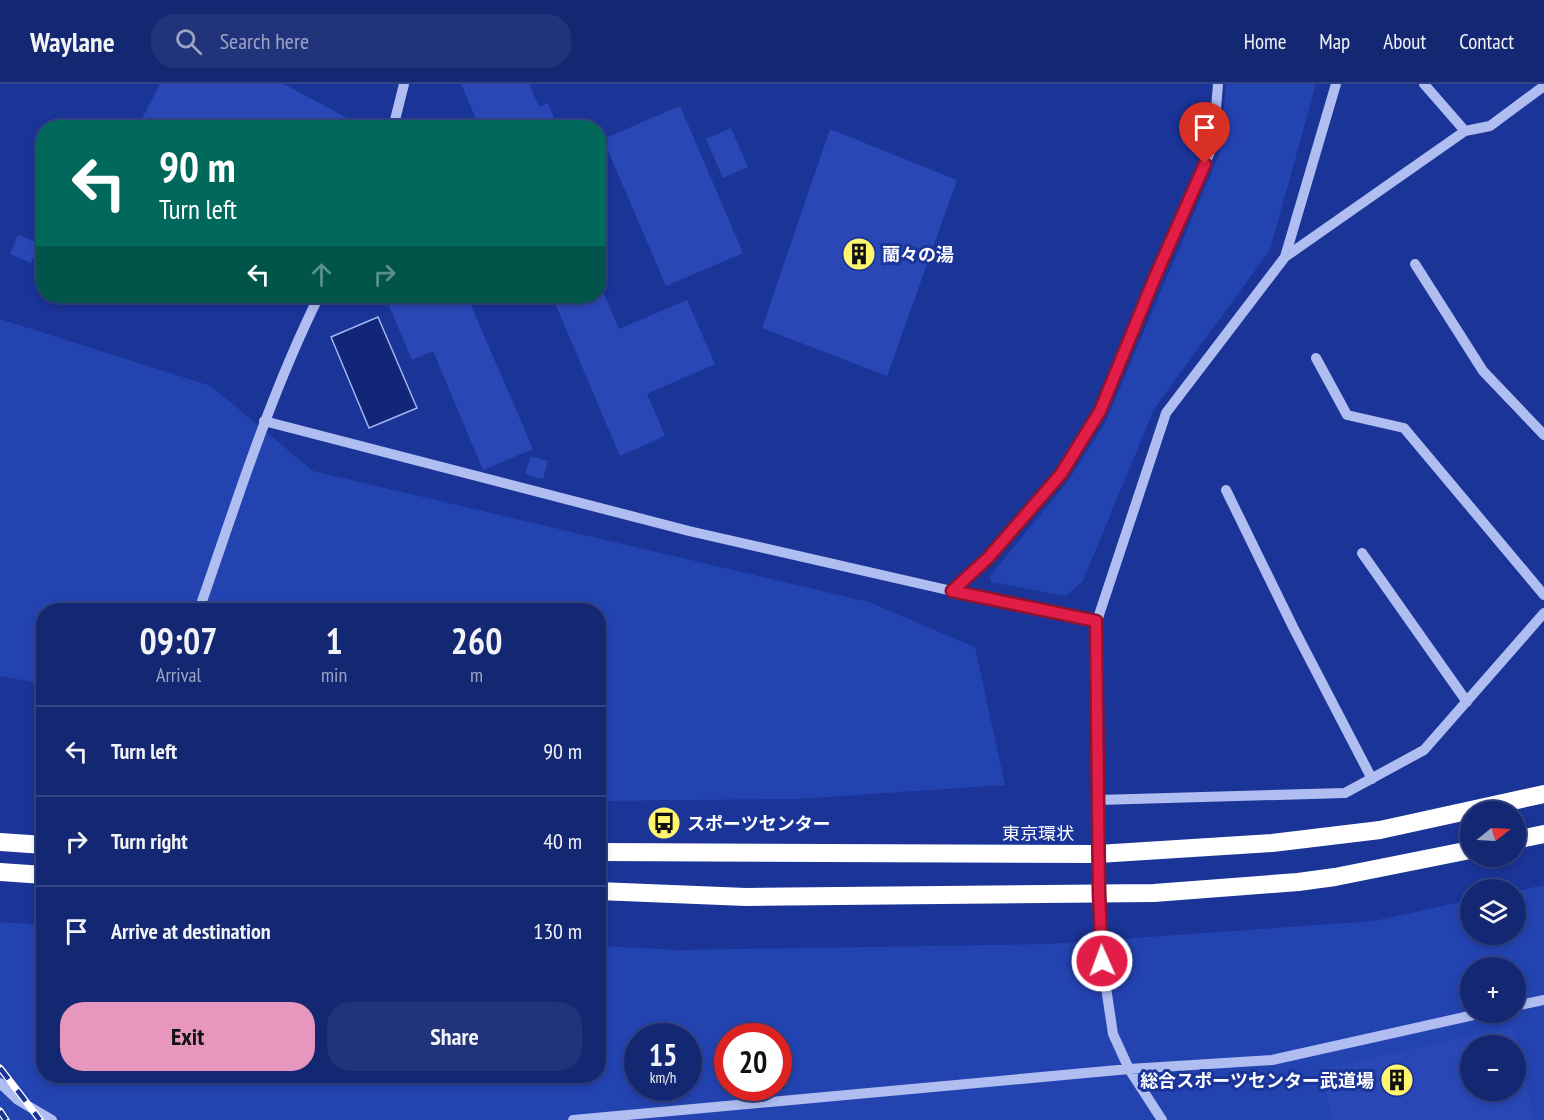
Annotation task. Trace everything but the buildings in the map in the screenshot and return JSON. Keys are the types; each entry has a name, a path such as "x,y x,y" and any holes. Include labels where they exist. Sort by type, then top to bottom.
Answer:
{"highway":[{"name":"東京環状","path":"606,852 1098,854 1272,843 1380,830 1544,794"},
{"path":"1526,838 1544,834"},
{"path":"0,842 36,845"},
{"path":"606,891 746,897 1154,893 1298,882 1335,877 1460,852"},
{"path":"0,872 36,874"}],"street":[{"path":"395,120 404,84"},
{"path":"952,591 988,558 1061,474 1100,411 1213,145 1218,84"},
{"path":"1285,257 1336,84"},
{"path":"1424,84 1465,131"},
{"path":"1162,1120 1129,1069 1113,1034 1102,961 1098,854 1096,621 1167,413 1285,257 1465,131 1490,126 1544,86"},
{"path":"1415,264 1483,371 1544,435"},
{"path":"201,603 264,421 295,345 316,303"},
{"path":"1316,358 1347,415 1404,428 1544,595"},
{"path":"264,421 689,531 1096,621"},
{"path":"1226,490 1293,627 1372,779"},
{"path":"1362,553 1467,702"},
{"path":"1098,800 1345,793 1424,750 1544,613"},
{"path":"1526,1004 1544,1000"},
{"path":"573,1120 1129,1069 1272,1060 1460,1018"},
{"path":"0,1083 18,1100 52,1120"}],"shaded area":[{"path":"1226,84 1316,84 1270,250 1154,409 1083,581 1066,596 991,582 990,576 1068,481 1105,423 1220,152"},
{"path":"378,317 417,408 369,428 331,337"},
{"path":"0,319 211,386 313,471 869,602 975,647 1005,785 798,799 606,801 606,603 36,603 36,683 0,676"},
{"path":"1544,885 1544,1120 0,1120 0,922 36,925 36,1083 606,1083 606,946 678,950 1048,944 1373,921 1460,902 1460,945 1526,945 1526,889"}],"railway":[{"path":"0,1068 40,1120"},
{"path":"0,1111 6,1120"}],"place":[{"name":"蘭々の湯","path":"859,254"},
{"name":"スポーツセンター","path":"664,823"},
{"name":"総合スポーツセンター武道場","path":"1397,1080"}],"route":[{"path":"1102,961 1096,621 952,591 988,558 1061,474 1100,411 1155,277 1205,164"}]}
